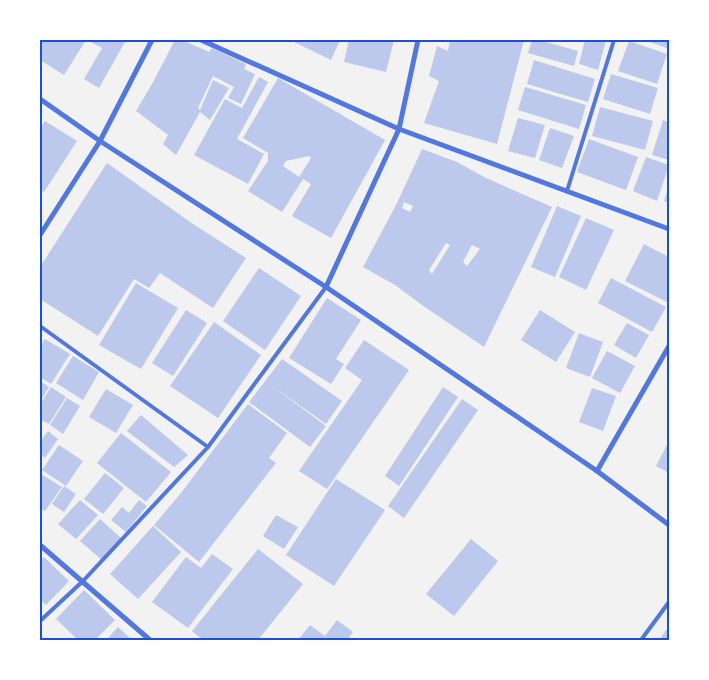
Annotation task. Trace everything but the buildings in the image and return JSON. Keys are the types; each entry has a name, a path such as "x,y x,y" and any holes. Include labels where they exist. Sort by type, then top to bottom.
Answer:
{"street":[{"path":"40,235 100,141 152,40"},
{"path":"201,40 398,129 669,229"},
{"path":"326,287 398,129 418,40"},
{"path":"40,98 100,141 326,287 597,471 669,525"},
{"path":"597,471 669,346"},
{"path":"40,546 150,640"}],"lane":[{"path":"567,191 614,40"},
{"path":"40,621 83,581 208,447 326,287"},
{"path":"40,326 208,447"},
{"path":"641,640 669,602"}]}
